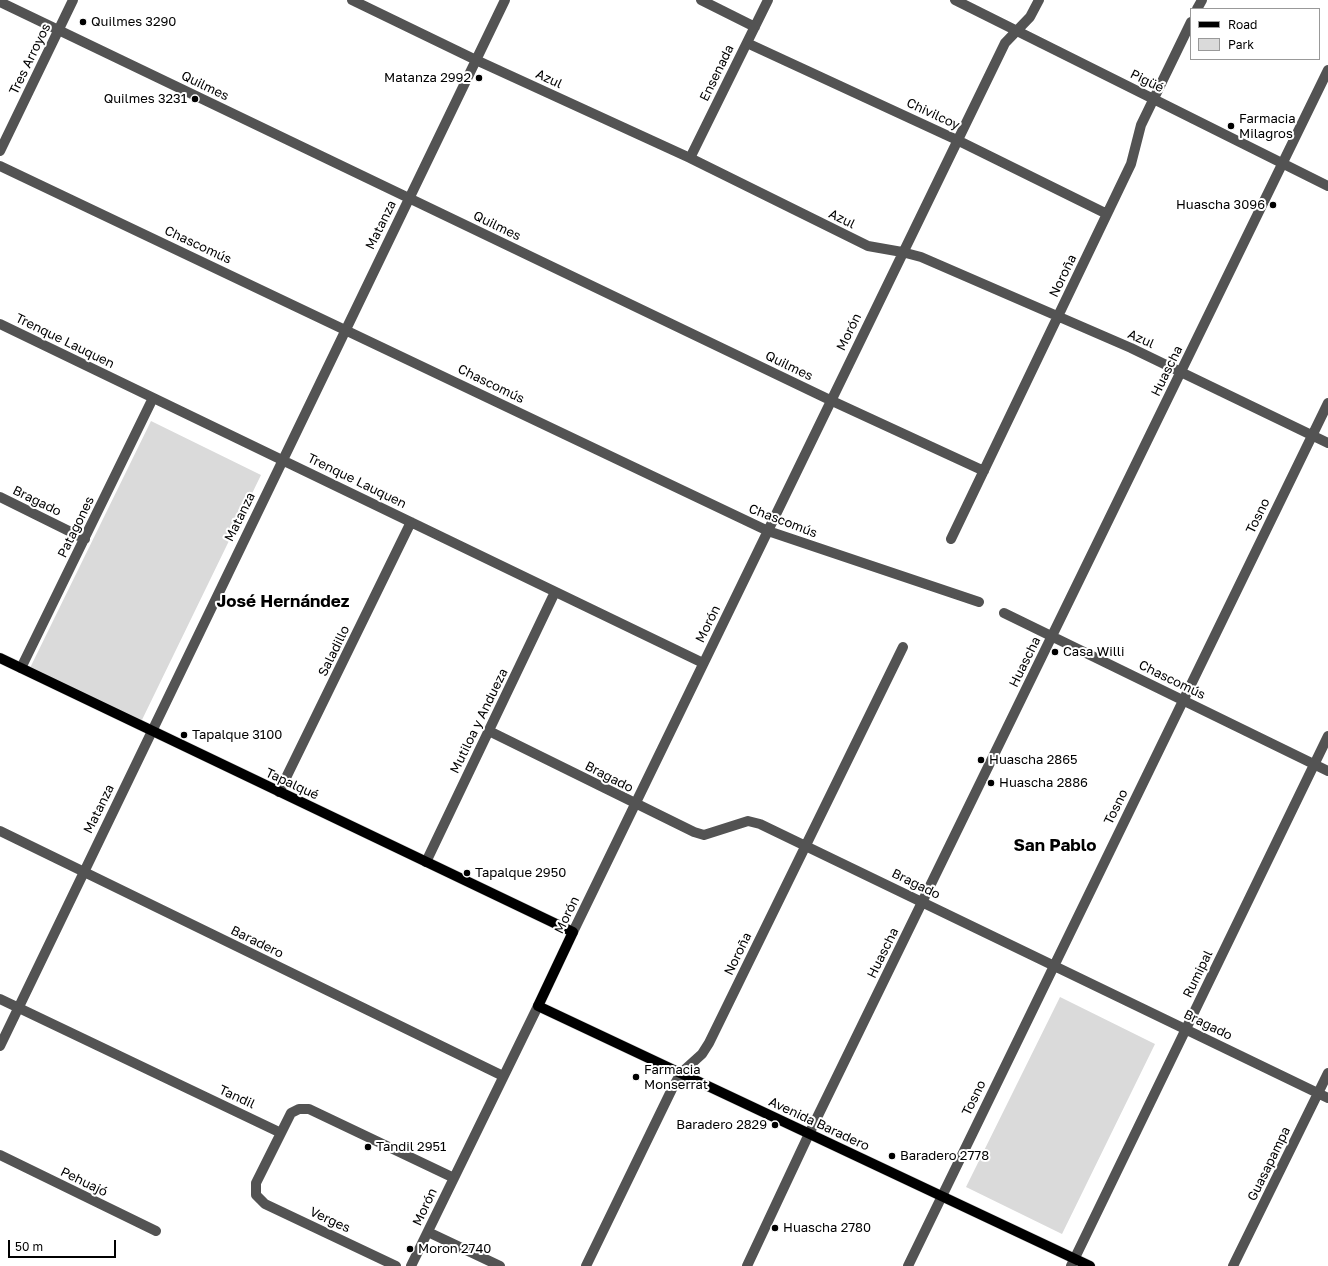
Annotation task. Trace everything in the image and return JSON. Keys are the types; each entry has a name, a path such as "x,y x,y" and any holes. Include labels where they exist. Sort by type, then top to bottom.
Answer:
{"main road":[{"name":"Tapalqué","path":"0,658 573,932"},
{"name":"Morón","path":"538,1006 573,932"},
{"name":"Avenida Baradero","path":"538,1006 941,1196 1072,1262 1090,1266"}],"street":[{"name":"Tres Arroyos","path":"0,151 73,0"},
{"name":"Azul","path":"352,0 476,60 690,158 868,246 921,257 1130,348 1328,443"},
{"name":"Matanza","path":"0,1046 505,0"},
{"path":"701,0 755,26"},
{"name":"Ensenada","path":"690,158 768,0"},
{"name":"Pigüé","path":"955,0 1328,186"},
{"name":"Morón","path":"573,932 830,400 1005,43 1015,30 1030,17 1039,0"},
{"name":"Quilmes","path":"0,2 830,400 984,471"},
{"name":"Noroña","path":"952,539 1131,164 1141,125 1190,24"},
{"name":"Chivilcoy","path":"747,43 957,140 1107,214"},
{"name":"Huascha","path":"747,1266 809,1134 1328,70"},
{"name":"Chascomús","path":"0,166 346,329 768,531 979,602"},
{"name":"Trenque Lauquen","path":"0,324 703,663"},
{"name":"Patagones","path":"21,668 153,398"},
{"name":"Tosno","path":"908,1266 1328,403"},
{"name":"Bragado","path":"0,497 84,539"},
{"name":"Saladillo","path":"279,792 411,522"},
{"name":"Mutiloa y Andueza","path":"426,862 556,592"},
{"name":"Chascomús","path":"1004,613 1328,771"},
{"name":"Noroña","path":"586,1266 681,1073 702,1054 709,1043 903,647"},
{"name":"Bragado","path":"489,731 694,832 704,835 748,821 760,824 1328,1098"},
{"name":"Rumipal","path":"1072,1262 1328,736"},
{"name":"Baradero","path":"0,831 503,1076"},
{"name":"Tandil","path":"0,999 281,1133"},
{"name":"Morón","path":"411,1266 538,1006"},
{"name":"Guasapampa","path":"1233,1266 1328,1073"},
{"path":"281,1133 291,1113 298,1109 309,1109 454,1178"},
{"name":"Verges","path":"281,1133 256,1183 256,1195 265,1204 396,1266"},
{"name":"Pehuajó","path":"0,1155 156,1231"},
{"path":"428,1232 500,1266"}],"green space":[{"path":"151,421 261,475 139,726 28,672"},
{"path":"1060,997 1155,1044 1062,1234 966,1187"}],"place":[{"name":"Quilmes 3290","path":"83,22"},
{"name":"Matanza 2992","path":"479,78"},
{"name":"Quilmes 3231","path":"195,99"},
{"name":"Farmacia Milagros","path":"1231,126"},
{"name":"Huascha 3096","path":"1273,205"},
{"name":"Casa Willi","path":"1055,652"},
{"name":"Tapalque 3100","path":"184,735"},
{"name":"Huascha 2865","path":"981,760"},
{"name":"Huascha 2886","path":"991,783"},
{"name":"Tapalque 2950","path":"467,873"},
{"name":"Farmacia Monserrat","path":"636,1077"},
{"name":"Baradero 2829","path":"775,1125"},
{"name":"Tandil 2951","path":"368,1147"},
{"name":"Baradero 2778","path":"892,1156"},
{"name":"Huascha 2780","path":"775,1228"},
{"name":"Moron 2740","path":"410,1249"}],"district":[{"name":"José Hernández","path":"283,602"},
{"name":"San Pablo","path":"1055,846"}]}
